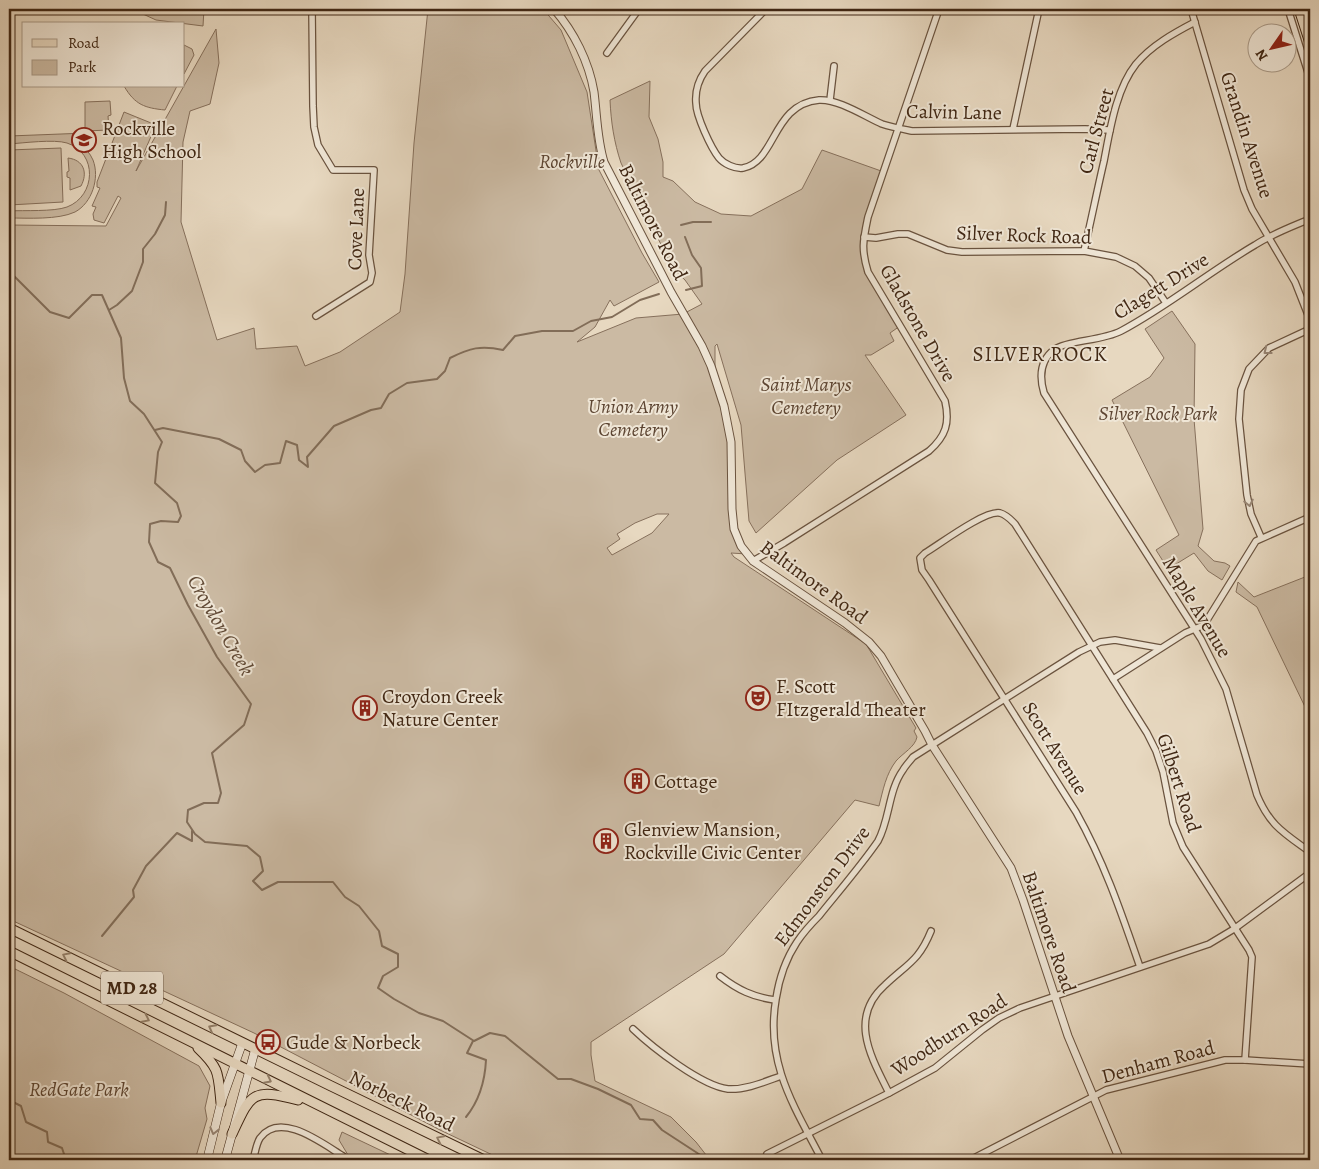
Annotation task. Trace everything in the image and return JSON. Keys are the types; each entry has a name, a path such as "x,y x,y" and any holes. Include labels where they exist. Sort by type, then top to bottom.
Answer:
{"main road":[{"path":"1299,9 1310,43"},
{"name":"Norbeck Road","path":"9,928 242,1044 484,1160"},
{"name":"Norbeck Road","path":"9,951 429,1160"},
{"path":"193,1042 218,1070 221,1103"},
{"path":"207,1160 221,1103 242,1044"},
{"path":"225,1160 255,1050"},
{"path":"232,1134 245,1106 251,1099 262,1095 272,1093 318,1105"}],"street":[{"name":"Cove Lane","path":"312,9 313,106 314,127 318,145 333,170 374,170 369,255 372,273 370,282 316,316"},
{"name":"Baltimore Road","path":"554,9 577,43 586,63 594,91 599,147 604,162 670,292 712,366 724,406 730,442 734,529 741,546 753,561 845,623 869,642 881,656 932,746 1011,868 1068,1036 1120,1160"},
{"path":"607,53 638,11 631,9"},
{"path":"766,9 705,71 697,86 696,103 698,119 719,158 731,167 742,168 755,163 785,117 796,107 816,100 830,100 834,66"},
{"name":"Gladstone Drive","path":"753,561 929,451 940,442 944,434 948,415 945,401 868,272 863,255 868,218 939,9"},
{"path":"1013,130 1039,9"},
{"name":"Grandin Avenue","path":"1192,9 1244,190 1252,209 1295,282 1310,320"},
{"path":"1288,9 1310,79"},
{"name":"Carl Street","path":"1084,251 1110,130 1123,86 1136,64 1155,45 1195,22"},
{"name":"Calvin Lane","path":"830,100 885,125 912,131 1110,130"},
{"name":"Clagett Drive","path":"1040,380 1043,363 1056,348 1119,333 1256,244 1310,219"},
{"name":"Silver Rock Road","path":"864,237 876,238 908,234 947,250 962,252 1030,253 1084,251 1116,257 1135,266 1149,278 1166,303"},
{"path":"1260,537 1251,514 1247,495 1239,419 1241,390 1249,369 1268,348 1310,329"},
{"name":"Maple Avenue","path":"1040,380 1044,393 1201,639 1226,690 1257,795 1264,811 1280,830 1310,852"},
{"name":"Gilbert Road","path":"920,558 987,514 999,513 1007,516 1015,524 1156,751 1163,772 1173,823 1183,847 1249,950 1252,957 1245,1060"},
{"path":"1113,679 1160,648 1204,625 1243,559 1260,537 1310,517"},
{"name":"Scott Avenue","path":"920,558 922,570 1076,812 1094,844 1111,882 1140,967"},
{"name":"Edmonston Drive","path":"822,1160 781,1076 773,1039 775,1000 783,968 797,942 878,841 884,830 892,796 903,769 913,757 1079,652 1100,642 1115,640 1160,648"},
{"name":"Woodburn Road","path":"767,1154 889,1093 934,1068 999,1018 1020,1008 1209,944 1234,929 1310,873"},
{"path":"889,1093 869,1052 865,1024 869,1009 877,992 918,957 932,931"},
{"path":"720,976 745,993 759,998 775,1000"},
{"path":"633,1030 697,1078 714,1086 729,1089 744,1088 781,1076"},
{"name":"Denham Road","path":"970,1160 1106,1090 1225,1060 1310,1064"},
{"path":"253,1160 260,1138 272,1128 284,1126 309,1135 343,1156 344,1160"}],"green space":[{"path":"132,9 204,9 203,26 185,24 185,22 156,20"},
{"path":"428,9 543,9 561,30 587,92 599,170 659,282 614,306 610,300 595,327 577,342 636,318 683,314 702,304 685,280 673,269 621,163 613,132 610,100 650,81 649,117 658,139 663,162 663,177 673,181 695,202 721,214 751,216 802,189 822,150 884,172 868,217 863,255 872,278 900,326 890,333 894,341 871,355 865,355 906,415 837,460 756,533 749,521 741,425 717,344 715,346 715,376 731,442 734,529 747,554 731,553 734,557 866,644 916,728 914,731 917,737 916,741 896,761 890,771 879,806 855,800 724,954 591,1042 595,1081 671,1117 696,1142 710,1160 503,1160 440,1130 254,1033 9,919 9,225 106,226 121,198 118,196 104,223 94,220 93,214 96,207 92,206 100,188 97,187 97,182 124,112 156,125 136,171 183,88 185,88 185,84 216,29 219,63 210,104 190,111 183,142 181,222 217,340 254,328 256,349 297,346 305,366 340,352 400,312 405,274 414,143","holes":["657,514 669,514 652,533 612,555 607,548 620,539 617,534 635,523"]},
{"path":"185,46 192,49 194,55 185,72"},
{"path":"125,88 176,88 165,110 146,107"},
{"path":"110,101 109,130 85,131 85,102"},
{"path":"87,133 87,141 79,142 92,157 96,174 93,189 86,203 68,215 43,218 9,218 9,211 61,209 77,202 84,194 90,175 84,156 77,148 67,143 47,141 9,144 9,136"},
{"path":"61,148 63,202 9,205 9,150"},
{"path":"68,158 78,161 84,172 81,186 70,190 70,178 67,177 67,172 69,171"},
{"name":"Silver Rock Park","path":"1172,311 1195,344 1194,419 1203,529 1198,546 1214,561 1230,566 1222,580 1208,571 1194,553 1168,569 1156,550 1179,535 1112,400 1150,377 1164,358 1145,329"},
{"path":"1310,575 1310,710 1307,711 1257,607 1236,592 1238,582 1254,597"},
{"name":"RedGate Park","path":"9,966 64,993 199,1066 210,1086 205,1108 207,1119 195,1160 9,1160"},
{"path":"342,1132 401,1160 351,1160 339,1140"}],"waterway":[{"path":"109,310 132,291 143,262 143,249 155,234 165,215 166,202"},
{"path":"681,225 693,222 711,222"},
{"path":"685,237 692,255 701,268 702,286 686,290"},
{"name":"Croydon Creek","path":"9,276 12,274 50,312 69,318 92,295 102,295 121,338 124,378 130,401 144,414 162,442 158,452 155,483 177,503 181,516 178,522 161,521 150,524 149,542 158,562 170,568 217,657 251,704 244,725 212,753 221,793 218,803 204,803 188,810 187,822 195,834 205,842 247,846 260,857 263,871 253,881 262,890 278,882 333,882 345,897 359,906 379,931 382,946 398,954 398,967 383,976 378,988 419,1013 443,1021 474,1041 490,1033 505,1036 558,1079 571,1079 598,1089 631,1105 640,1119 653,1120 662,1130 708,1160"},
{"path":"155,430 163,428 219,439 241,450 245,461 255,472 265,465 280,463 286,441 297,445 299,460 308,467 307,457 334,426 371,410 381,408 389,394 407,383 437,379 445,371 450,358 476,348 503,350 515,336 542,331 573,331 591,321 612,317 640,300 659,294"},
{"path":"102,936 134,897 133,890 146,866 177,833 192,841 192,831"},
{"path":"466,1117 471,1111 483,1083 486,1060 467,1053 473,1041"},
{"path":"9,1100 21,1106 26,1122 47,1132 48,1142 62,1148 66,1160"}],"place":[{"name":"Rockville High School","path":"84,140"},
{"name":"F. Scott FItzgerald Theater","path":"758,698"},
{"name":"Croydon Creek Nature Center","path":"365,708"},
{"name":"Cottage","path":"637,781"},
{"name":"Glenview Mansion, Rockville Civic Center","path":"606,841"},
{"name":"Gude & Norbeck","path":"268,1042"}],"district":[{"name":"SILVER ROCK","path":"1040,354"}],"park label":[{"name":"Rockville","path":"572,161"},
{"name":"Saint Marys Cemetery","path":"806,396"},
{"name":"Union Army Cemetery","path":"633,418"}]}
